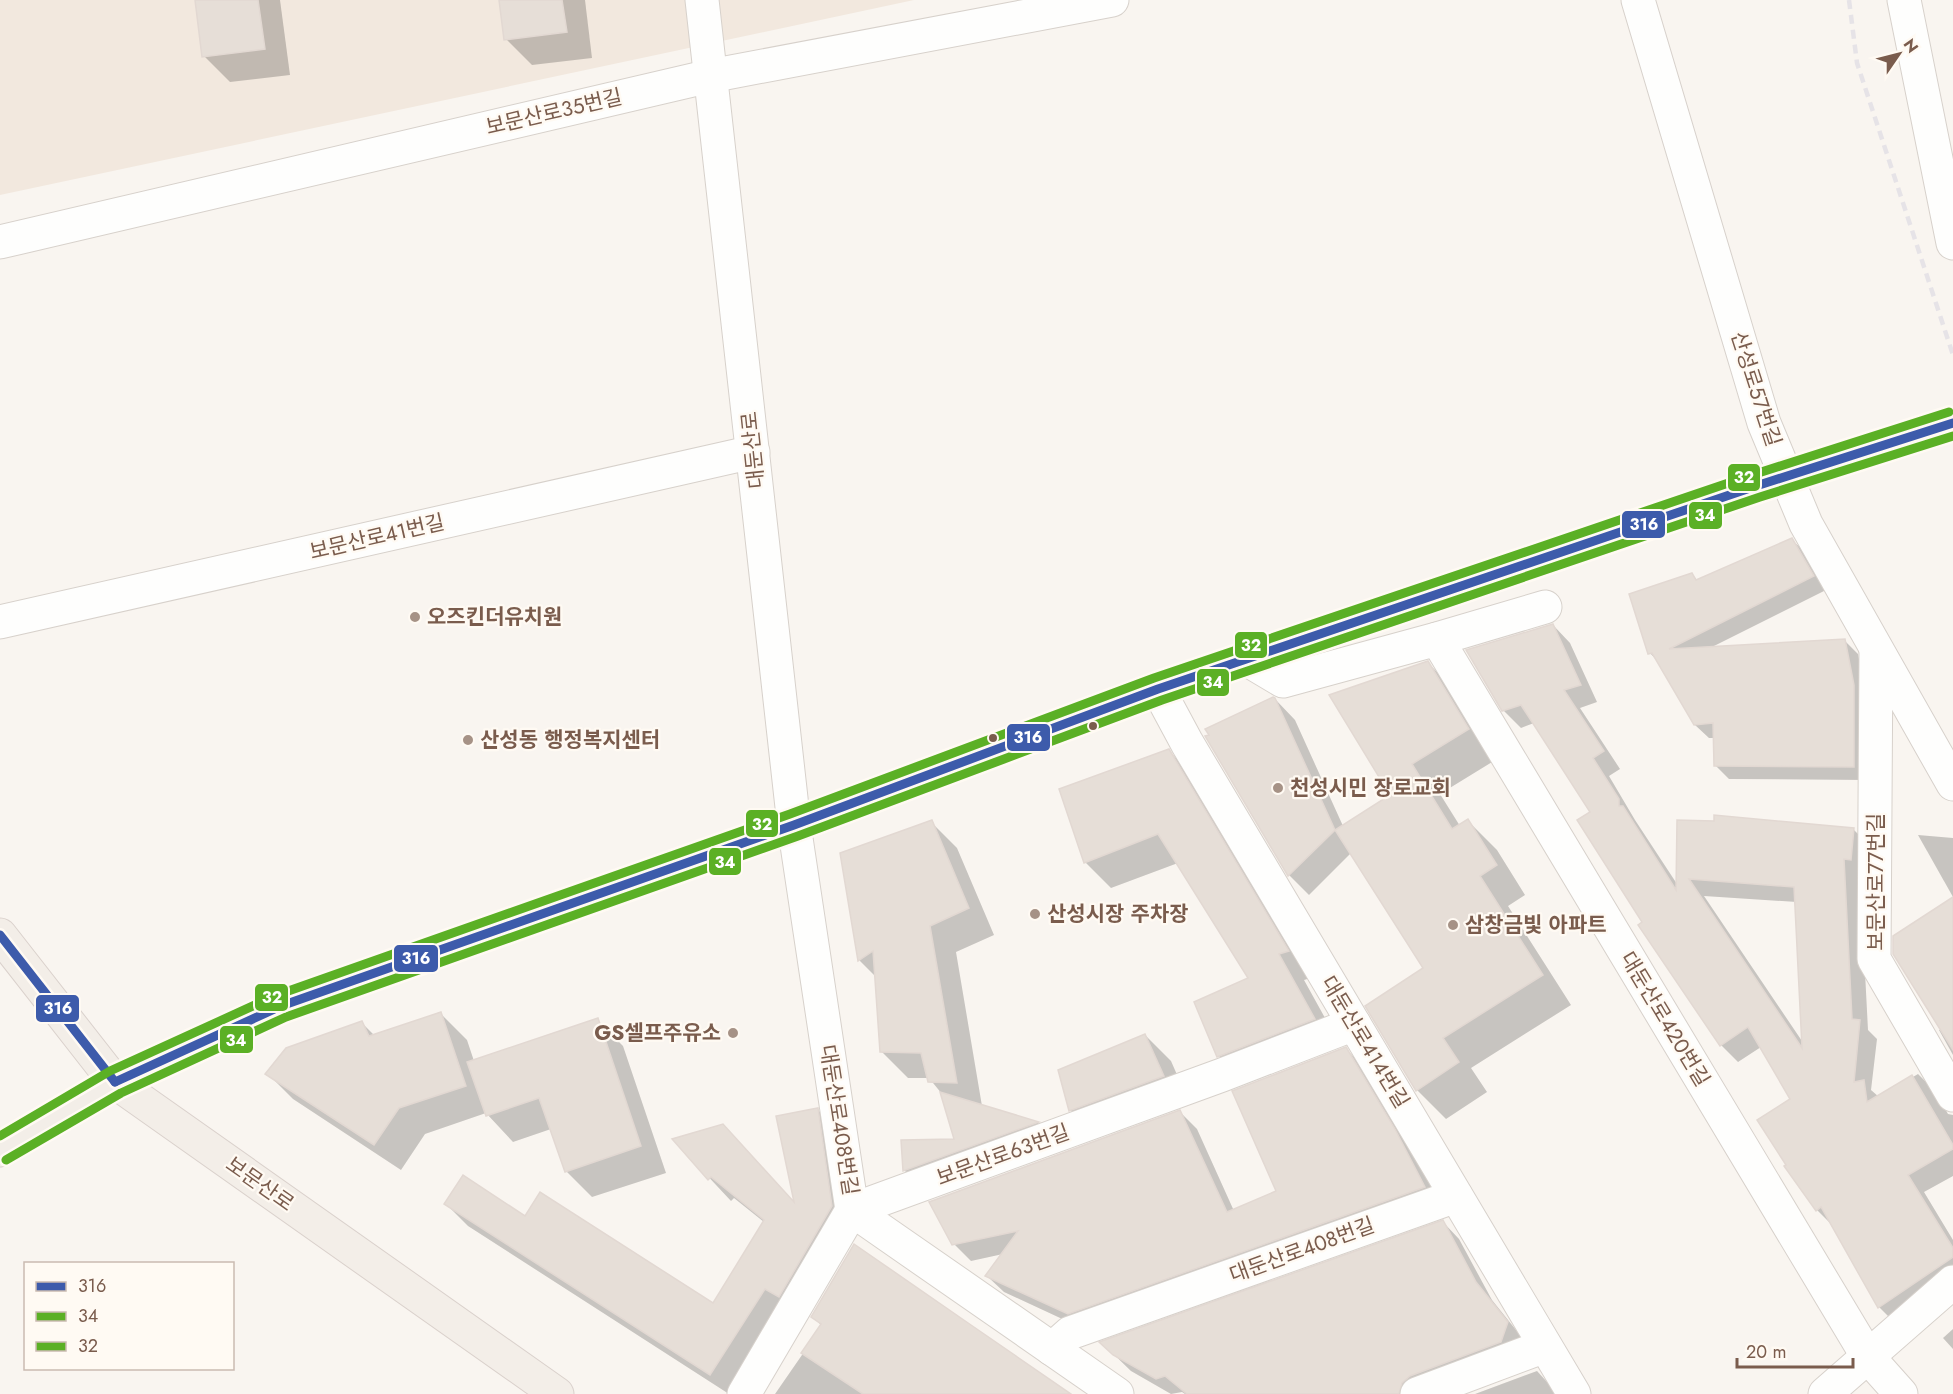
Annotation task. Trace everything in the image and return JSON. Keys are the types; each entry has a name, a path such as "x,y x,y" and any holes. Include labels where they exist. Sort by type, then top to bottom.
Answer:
{"main road":[{"path":"0,1150 115,1082 281,1005 794,825 1158,689 1756,486"},
{"name":"보문산로","path":"0,935 115,1082 557,1394"}],"street":[{"name":"대둔산로","path":"702,0 794,825"},
{"name":"보문산로35번길","path":"0,242 710,76 1112,0"},
{"name":"산성로57번길","path":"1638,0 1764,423 1806,524 1953,784"},
{"path":"1905,0 1953,243"},
{"name":"보문산로41번길","path":"0,622 753,452"},
{"path":"1246,659 1283,681 1545,607"},
{"name":"대둔산로420번길","path":"1437,639 1868,1357 1900,1394"},
{"name":"보문산로77번길","path":"1876,649 1874,959 1953,1095"},
{"name":"대둔산로414번길","path":"1158,689 1187,743 1574,1394"},
{"name":"대둔산로408번길","path":"794,825 852,1210 1117,1394"},
{"name":"보문산로63번길","path":"852,1210 1222,1075 1354,1023"},
{"name":"대둔산로408번길","path":"1052,1349 1070,1333 1456,1196"},
{"path":"744,1394 852,1210"},
{"path":"1825,1394 1953,1282"},
{"path":"1431,1389 1545,1346"}],"shaded area":[{"path":"0,0 914,0 0,195"}],"building":[{"path":"195,0 258,0 265,49 202,57"},
{"path":"499,0 562,0 567,32 504,40"},
{"path":"1792,538 1814,576 1669,649 1845,639 1854,685 1854,767 1714,766 1713,723 1694,725 1652,653 1648,654 1629,594 1692,573 1696,580"},
{"path":"1553,624 1581,685 1564,690 1604,751 1593,758 1619,799 1619,806 1623,806 1676,890 1677,820 1714,821 1714,815 1854,828 1851,860 1844,859 1852,1019 1860,1020 1854,1082 1864,1080 1867,1102 1912,1075 1953,1145 1953,1149 1908,1175 1953,1248 1953,1257 1878,1308 1821,1207 1816,1211 1784,1166 1786,1165 1757,1120 1790,1099 1748,1027 1720,1046 1638,925 1642,922 1577,820 1590,812 1521,705 1502,711 1466,650","holes":["1689,879 1794,887 1802,1048"]},
{"path":"1428,661 1469,729 1412,764 1452,829 1468,819 1497,865 1480,876 1543,975 1443,1038 1459,1062 1416,1091 1365,1006 1423,968 1335,830 1390,795 1329,695"},
{"name":"천성시민 장로교회","path":"1273,697 1335,830 1288,876 1205,736 1209,735 1205,729"},
{"path":"1169,749 1289,951 1279,954 1315,1019 1217,1057 1194,1002 1248,978 1158,834 1084,863 1059,789"},
{"path":"932,820 969,908 930,926 957,1083 928,1082 921,1053 880,1052 873,951 858,961 840,853"},
{"path":"1953,897 1953,1050 1893,954 1893,936"},
{"path":"441,1012 466,1086 399,1108 374,1145 265,1074 286,1048 362,1021 369,1036"},
{"path":"598,1018 641,1146 565,1172 539,1098 486,1116 467,1062"},
{"path":"1145,1034 1164,1076 1069,1111 1058,1070"},
{"path":"1346,1047 1395,1129 1425,1187 1068,1314 985,1276 1018,1231 952,1245 929,1202 1180,1110 1227,1212 1276,1191 1232,1091"},
{"path":"940,1092 1039,1122 903,1171 901,1140 954,1139"},
{"path":"818,1108 832,1206 779,1297 765,1289 710,1375 444,1204 463,1175 525,1216 540,1192 713,1303 764,1220 711,1177 708,1180 672,1139 723,1124 794,1202 776,1116"},
{"path":"1443,1220 1476,1282 1508,1322 1501,1342 1410,1376 1402,1383 1399,1394 1187,1394 1165,1376 1156,1379 1113,1355 1099,1342"},
{"path":"854,1244 1071,1394 863,1394 801,1353 821,1324 811,1317"}],"tunnel":[{"path":"1760,485 1953,423"}],"railway":[{"path":"1849,0 1857,63 1953,355"}],"transit line":[{"name":"32","path":"0,1136 110,1071 277,995 790,814 1154,678 1752,475 1949,412"},
{"name":"316","path":"115,1082 281,1006 794,825 1158,689 1756,486 1953,423"},
{"name":"34","path":"6,1160 121,1093 286,1017 798,836 1162,700 1760,497 1953,436"},
{"name":"316","path":"0,935 115,1082"}],"place":[{"name":"오즈킨더유치원","path":"415,617"},
{"name":"산성동 행정복지센터","path":"468,740"},
{"name":"천성시민 장로교회","path":"1278,788"},
{"name":"산성시장 주차장","path":"1035,914"},
{"name":"삼창금빛 아파트","path":"1453,925"},
{"name":"GS셀프주유소","path":"733,1033"}]}
